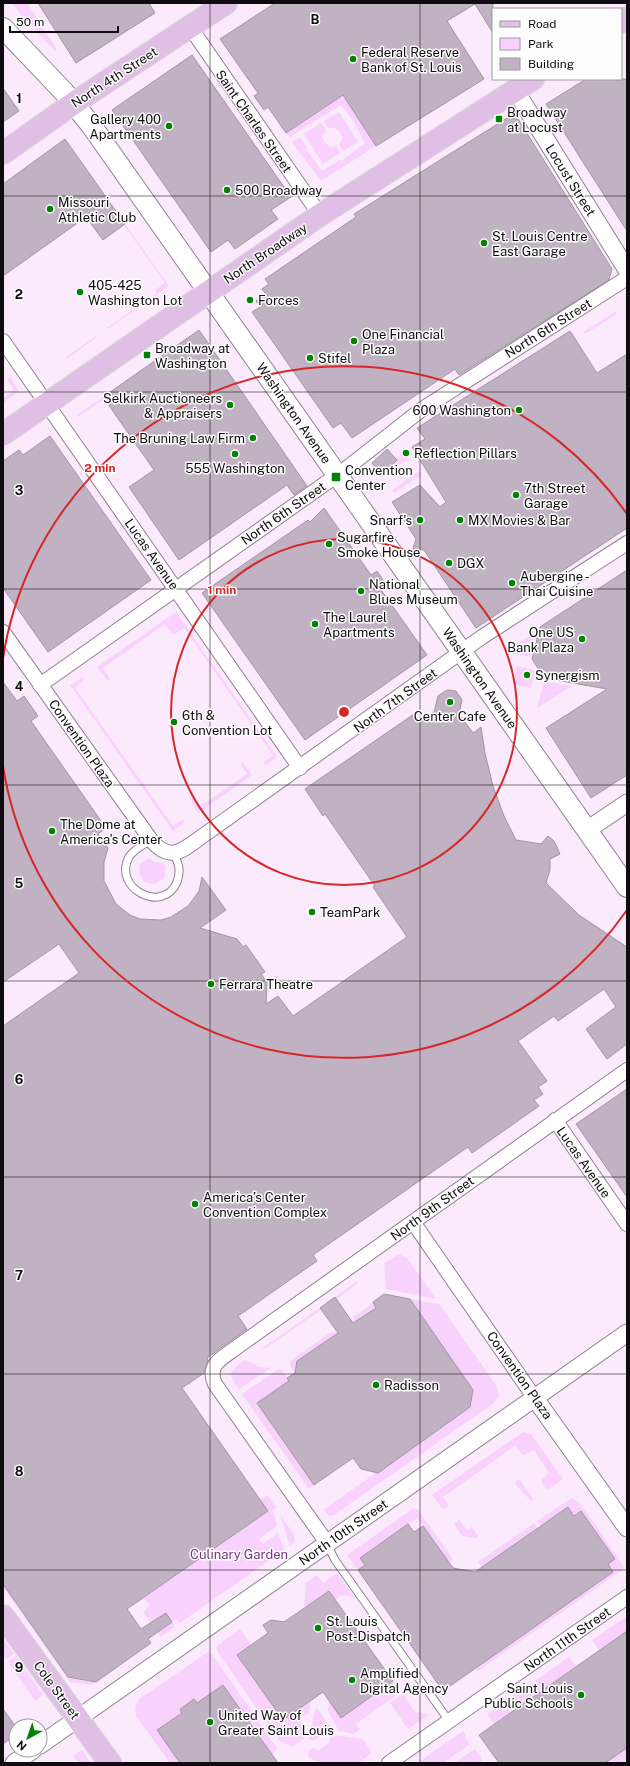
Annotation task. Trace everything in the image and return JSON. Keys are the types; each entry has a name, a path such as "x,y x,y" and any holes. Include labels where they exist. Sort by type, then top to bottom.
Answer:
{"main road":[{"name":"North 4th Street","path":"3,153 74,103 226,3"},
{"name":"Washington Avenue","path":"3,28 74,103 91,125 627,887"},
{"name":"North Broadway","path":"3,434 320,215 524,85"},
{"name":"Cole Street","path":"3,1616 110,1763"}],"street":[{"name":"Saint Charles Street","path":"190,27 320,215"},
{"name":"Locust Street","path":"524,85 627,270"},
{"name":"North 6th Street","path":"40,684 337,475 397,427 454,388 627,278"},
{"name":"Lucas Avenue","path":"3,341 300,768"},
{"name":"North 7th Street","path":"169,852 183,850 462,652 627,543"},
{"name":"Convention Plaza","path":"3,632 151,840 169,852"},
{"path":"587,830 627,803"},
{"name":"North 9th Street","path":"327,1543 215,1384 211,1375 213,1367 237,1347 627,1070"},
{"name":"Lucas Avenue","path":"555,1120 627,1224"},
{"name":"Convention Plaza","path":"413,1222 627,1528"},
{"name":"North 10th Street","path":"48,1740 627,1333"},
{"name":"North 11th Street","path":"388,1763 627,1597"}],"lane":[{"path":"151,840 135,850 126,864 128,880 138,893 154,898 170,892 175,885 180,869 169,852"},
{"path":"327,1543 335,1560 448,1721"}],"green space":[{"path":"12,3 27,3 57,50 55,51 20,14"},
{"path":"343,95 376,146 321,181 292,142 300,137 307,147 306,149 322,171 340,160 341,161 365,143 352,119 341,105 290,137 286,133"},
{"path":"339,112 358,142 343,151 339,144 342,139 341,133 335,128 328,128 324,121"},
{"path":"321,123 326,130 322,136 325,143 330,147 336,146 340,153 323,164 304,134"},
{"path":"125,224 169,286 148,301 147,299 157,293 155,290 165,283 124,225"},
{"path":"137,307 138,308 108,329 107,328"},
{"path":"615,312 617,314 585,334 583,332"},
{"path":"96,336 97,337 67,359 66,357"},
{"path":"10,377 19,391 3,403 3,398 14,390 7,379"},
{"path":"103,397 104,399 78,417 77,415"},
{"path":"405,452 409,458 381,477 370,465 372,463 382,474"},
{"path":"419,471 422,475 394,493 392,490"},
{"path":"176,612 277,757 265,766 264,762 273,755 184,628 175,634 172,634 165,624 103,668 110,679 108,681 97,667"},
{"path":"535,632 530,657 505,652"},
{"path":"517,666 535,670 531,688 513,684"},
{"path":"83,677 83,682 75,688 173,826 183,819 185,822 173,831 70,685"},
{"path":"544,681 572,686 537,708"},
{"path":"242,762 252,775 198,813 190,798 192,798 199,807 247,774 241,764"},
{"path":"149,858 154,862 164,863 166,868 164,878 155,884 144,882 139,873 140,864"},
{"path":"399,1254 407,1258 436,1299 386,1289 384,1263"},
{"path":"359,1280 357,1284 337,1299 335,1297"},
{"path":"410,1299 439,1304 496,1385 499,1395 494,1403 334,1515 330,1516 323,1510 470,1407 473,1390"},
{"path":"373,1303 376,1308 353,1323 354,1316"},
{"path":"320,1308 321,1310 266,1348 261,1349"},
{"path":"331,1332 338,1333 297,1361 295,1373 290,1365 290,1361"},
{"path":"245,1360 260,1367 271,1368 239,1389 231,1376 233,1370"},
{"path":"279,1369 282,1370 289,1381 257,1403 314,1485 309,1489 242,1394"},
{"path":"523,1432 531,1434 563,1479 549,1489 545,1488 541,1480 549,1473 534,1450 523,1455 515,1446 443,1497 449,1505 445,1509 442,1508 432,1495"},
{"path":"517,1480 520,1480 533,1498 531,1501 515,1484"},
{"name":"Culinary Garden","path":"267,1495 276,1507 273,1510 277,1526 259,1539 263,1544 278,1533 284,1550 180,1623 177,1619 172,1622 175,1627 161,1637 143,1612 150,1606 144,1598 268,1511 260,1500","holes":["166,1614 172,1622 165,1627 159,1618"]},
{"path":"572,1498 579,1502 625,1568 478,1671 476,1668 615,1559 581,1511 574,1516 541,1526 537,1521"},
{"path":"414,1508 418,1510 453,1559 448,1562 417,1518 360,1558 365,1565 358,1570 347,1555"},
{"path":"280,1515 293,1533 295,1542 290,1546"},
{"path":"459,1520 467,1530 472,1527 478,1536 477,1538 462,1536 454,1524"},
{"path":"534,1523 538,1529 482,1568 478,1562"},
{"path":"337,1573 354,1597 342,1595 335,1600 329,1591 305,1607 306,1583 317,1575 323,1583"},
{"path":"3,1584 68,1677 96,1682 90,1685 70,1682 3,1587"},
{"path":"627,1616 627,1631 599,1650 592,1640"},
{"path":"240,1629 251,1645 283,1720 311,1701 309,1713 302,1717 301,1726 305,1733 304,1739 292,1747 279,1740 217,1651 217,1646"},
{"path":"3,1638 14,1654 6,1659 3,1655"},
{"path":"208,1652 212,1654 277,1748 273,1755 223,1685 197,1703 194,1699 180,1708 182,1713 180,1763 170,1763 136,1716 135,1708 139,1699"},
{"path":"16,1656 43,1695 35,1701 8,1662"},
{"path":"569,1657 576,1666 494,1724 487,1714"},
{"path":"393,1681 401,1692 356,1724 360,1729 354,1734 339,1731 328,1711 329,1701 341,1718"},
{"path":"403,1694 414,1711 429,1715 408,1729 390,1703"},
{"path":"317,1708 330,1727 330,1730 314,1741 309,1739 315,1709"},
{"path":"463,1731 466,1740 470,1744 443,1763 417,1763"},
{"path":"333,1735 363,1739 372,1753 358,1763 319,1763 308,1757 309,1751 313,1748 319,1750 329,1743 330,1737"},
{"path":"627,1748 627,1763 605,1763"},
{"path":"475,1749 481,1758 481,1763 454,1763"},
{"path":"82,1750 91,1763 79,1763 73,1756"}],"building":[{"path":"38,3 149,3 155,13 76,63"},
{"name":"Federal Reserve Bank of St. Louis","path":"275,3 493,3 492,31 475,4 447,21 484,79 376,146 343,95 286,133 268,107 264,110 254,96 258,93 220,39"},
{"path":"192,55 291,197 271,210 278,219 235,249 228,240 211,252 112,110"},
{"path":"627,79 627,231 546,104 584,80"},
{"path":"3,88 19,111 3,122"},
{"path":"507,118 518,119 612,269 609,280 459,375 455,369 352,438 341,423 333,428 252,312 260,307 256,301 266,294 262,289 269,284 265,279 356,217 354,214"},
{"name":"Missouri Athletic Club","path":"65,139 125,224 103,240 86,217 3,276 3,184"},
{"path":"199,330 307,486 294,495 287,485 179,560 129,487 154,470 103,397"},
{"name":"7th Street Garage","path":"570,331 597,373 627,354 627,528 476,628 424,550 413,549 416,539 392,502 420,485 440,507 446,502 412,447 425,439 417,428"},
{"path":"50,436 151,580 48,652 3,588 3,461 19,450 23,455"},
{"path":"387,449 397,460 382,474 372,463"},
{"name":"The Laurel Apartments","path":"324,508 371,575 377,571 385,583 379,587 427,655 305,740 202,593 308,520 310,522"},
{"path":"627,570 627,775 591,798 546,728 607,689 544,678 532,659 540,627"},
{"name":"America’s Center Convention Complex","path":"3,682 17,701 24,696 38,716 31,721 106,828 98,834 108,848 104,862 104,881 116,904 130,915 140,919 161,920 171,917 188,906 199,891 202,877 226,910 200,928 237,939 243,947 246,945 265,972 261,974 267,982 266,1004 278,996 293,1016 407,937 373,887 375,886 325,814 323,816 305,789 414,714 420,722 434,712 438,696 447,690 456,691 462,700 459,714 473,733 481,727 485,753 493,786 504,816 516,840 541,844 548,836 554,841 560,854 550,859 550,870 546,883 579,915 627,947 627,1044 607,1059 586,1029 616,1007 604,989 558,1021 554,1016 518,1041 547,1081 538,1087 543,1094 534,1100 539,1106 472,1153 468,1147 313,1255 317,1261 238,1316 247,1329 207,1358 208,1360 204,1373 182,1388 268,1511 127,1609 141,1629 166,1613 172,1622 148,1639 151,1643 96,1682 68,1677 3,1584 3,1026 79,973 59,944 3,982"},
{"path":"627,1089 627,1197 576,1124"},
{"name":"Radisson","path":"384,1294 410,1299 473,1390 470,1407 378,1473 361,1469 353,1458 314,1485 257,1403 289,1381 287,1378 295,1373 297,1361 338,1333 320,1308 335,1297 353,1323 376,1308 373,1302"},
{"path":"568,1507 574,1516 581,1511 615,1559 608,1564 613,1572 443,1691 358,1570 365,1565 360,1558 408,1524 414,1532 423,1526 453,1568 475,1572"},
{"path":"329,1591 393,1681 341,1718 323,1692 283,1720 237,1655 268,1633 263,1625 271,1620 284,1622"},
{"name":"Saint Louis Public Schools","path":"627,1631 627,1748 605,1763 499,1763 479,1735"},
{"name":"United Way of Greater Saint Louis","path":"223,1685 278,1763 180,1763 157,1730 182,1713 180,1709 194,1699 197,1703"},
{"path":"3,1709 10,1718 8,1718 8,1741 3,1744"}],"place":[{"name":"Federal Reserve Bank of St. Louis","path":"353,59"},
{"name":"Broadway at Locust","path":"499,119"},
{"name":"Gallery 400 Apartments","path":"169,126"},
{"name":"500 Broadway","path":"227,190"},
{"name":"Missouri Athletic Club","path":"50,209"},
{"name":"St. Louis Centre East Garage","path":"484,243"},
{"name":"405-425 Washington Lot","path":"80,292"},
{"name":"Forces","path":"250,300"},
{"name":"One Financial Plaza","path":"354,341"},
{"name":"Broadway at Washington","path":"147,355"},
{"name":"Stifel","path":"310,358"},
{"name":"Selkirk Auctioneers & Appraisers","path":"230,405"},
{"name":"600 Washington","path":"519,410"},
{"name":"The Bruning Law Firm","path":"253,438"},
{"name":"Reflection Pillars","path":"406,453"},
{"name":"555 Washington","path":"235,454"},
{"name":"Convention Center","path":"336,477"},
{"name":"7th Street Garage","path":"516,495"},
{"name":"Snarf's","path":"420,520"},
{"name":"MX Movies & Bar","path":"460,520"},
{"name":"Sugarfire Smoke House","path":"329,544"},
{"name":"DGX","path":"449,563"},
{"name":"Aubergine - Thai Cuisine","path":"512,583"},
{"name":"National Blues Museum","path":"361,591"},
{"name":"The Laurel Apartments","path":"315,624"},
{"name":"One US Bank Plaza","path":"582,639"},
{"name":"Synergism","path":"527,675"},
{"name":"Center Cafe","path":"450,702"},
{"name":"6th & Convention Lot","path":"174,722"},
{"name":"The Dome at America's Center","path":"52,831"},
{"name":"TeamPark","path":"312,912"},
{"name":"Ferrara Theatre","path":"211,984"},
{"name":"America’s Center Convention Complex","path":"195,1204"},
{"name":"Radisson","path":"376,1385"},
{"name":"St. Louis Post-Dispatch","path":"318,1628"},
{"name":"Amplified Digital Agency","path":"352,1680"},
{"name":"Saint Louis Public Schools","path":"581,1695"},
{"name":"United Way of Greater Saint Louis","path":"210,1722"}]}
